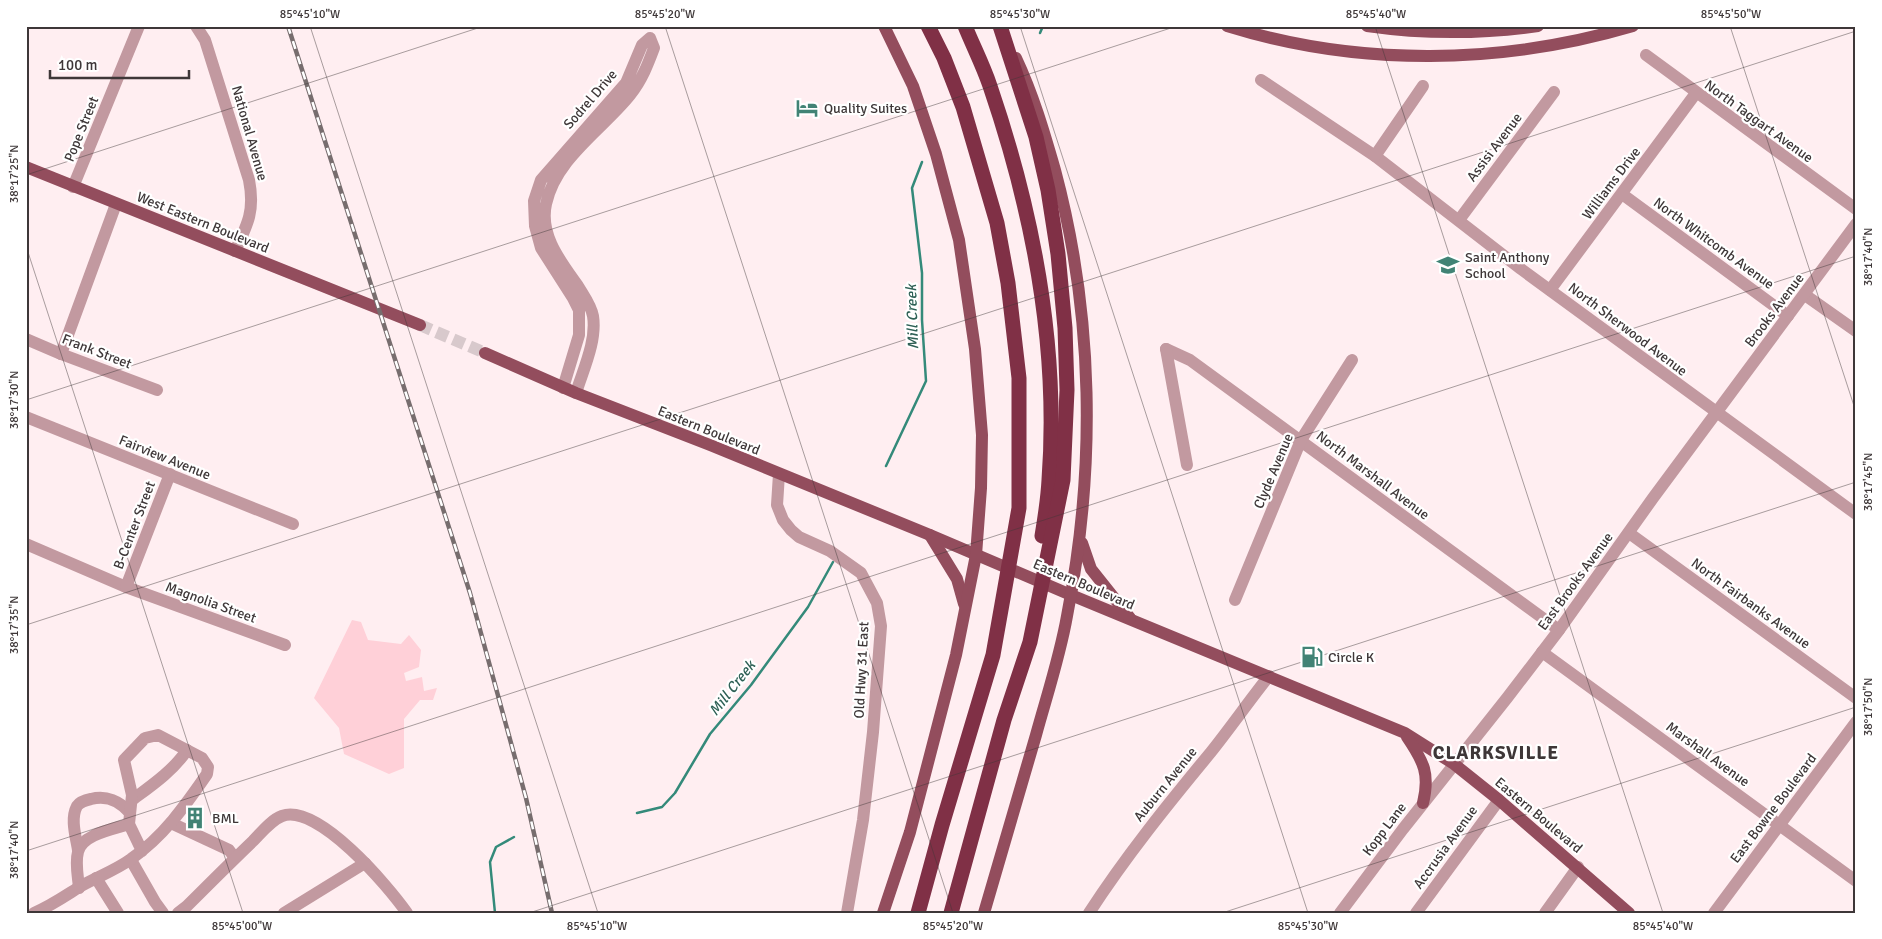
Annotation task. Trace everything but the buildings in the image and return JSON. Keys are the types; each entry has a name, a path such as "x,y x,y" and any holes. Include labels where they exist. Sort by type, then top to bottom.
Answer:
{"highway":[{"path":"918,913 992,655 1020,508 1019,378 1008,283 997,223 963,107 944,58 928,26"},
{"path":"964,26 989,84 1017,173 1032,240 1045,315 1050,397 1049,480 1030,642"},
{"path":"951,913 1004,720 1030,642 1063,480 1067,390 1065,328 1058,254 1048,190 1036,137 1001,26"}],"main road":[{"path":"883,913 910,832 921,784 947,693 965,610 981,557 982,436 975,349 959,240 936,154 913,86 884,26"},
{"path":"984,913 1055,670 1069,594 1076,570 1086,484 1088,417 1084,333 1076,266 1063,200 1045,135 1026,78 1001,26"},
{"path":"1227,26 1272,39 1322,48 1422,57 1492,54 1524,50 1592,38 1633,26"},
{"path":"1367,26 1398,30 1452,32 1538,26"},
{"name":"West Eastern Boulevard","path":"26,167 420,325"},
{"name":"Eastern Boulevard","path":"485,353 563,388 710,445 930,535 1405,733 1454,764 1499,800 1629,913"},
{"path":"930,535 957,579 965,610"},
{"path":"1080,536 1086,560 1091,569 1131,620"},
{"path":"1405,733 1425,768 1427,787 1423,803"}],"street":[{"name":"Pope Street","path":"73,187 139,26"},
{"name":"National Avenue","path":"196,26 205,40 250,180 252,194 250,220 236,251"},
{"name":"Sodrel Drive","path":"563,388 579,335 579,310 541,248 535,226 534,201 540,180 626,82 642,45 650,38 654,48 645,72 631,94 562,167 552,184 546,206 545,222 554,251 588,302 593,315 592,340 576,393"},
{"name":"North Taggart Avenue","path":"1646,55 1856,209"},
{"name":"North Sherwood Avenue","path":"1261,80 1375,156 1550,290 1856,514"},
{"path":"1375,156 1423,86"},
{"name":"Assisi Avenue","path":"1459,220 1554,92"},
{"name":"Williams Drive","path":"1550,290 1696,93"},
{"name":"North Whitcomb Avenue","path":"1622,194 1788,316"},
{"path":"61,354 116,204"},
{"name":"Brooks Avenue","path":"1716,413 1856,224"},
{"path":"1805,294 1856,331"},
{"name":"Frank Street","path":"26,339 157,390"},
{"name":"North Marshall Avenue","path":"1187,465 1166,348 1190,360 1559,630"},
{"name":"Clyde Avenue","path":"1235,600 1301,440 1352,360"},
{"name":"East Brooks Avenue","path":"1454,764 1559,630 1716,413"},
{"name":"Fairview Avenue","path":"26,417 293,524"},
{"name":"B-Center Street","path":"126,587 170,474"},
{"name":"Old Hwy 31 East","path":"779,474 777,505 783,520 790,530 830,551 861,574 877,603 881,626 873,732 863,820 847,913"},
{"name":"North Fairbanks Avenue","path":"1629,533 1856,698"},
{"name":"Magnolia Street","path":"26,544 126,587 285,645"},
{"name":"Marshall Avenue","path":"1542,652 1856,881"},
{"name":"Auburn Avenue","path":"1088,913 1114,873 1269,676"},
{"name":"East Bowne Boulevard","path":"1714,913 1856,722"},
{"path":"34,913 131,860 142,851 163,833 207,774 208,767 202,758 158,735 145,738 124,760 132,795 130,812"},
{"path":"78,850 94,835 130,812 187,750"},
{"name":"Kopp Lane","path":"1340,913 1454,764"},
{"path":"78,888 78,850 74,829 74,816 78,806 84,801 98,797 112,799 126,807 130,812 142,851"},
{"name":"Accrusia Avenue","path":"1416,913 1499,800"},
{"path":"178,913 279,817 288,814 306,817 344,843 391,889 407,913"},
{"path":"170,824 229,850 235,858"},
{"path":"131,860 155,902 164,913"},
{"path":"284,913 365,863"},
{"path":"1545,913 1578,867"},
{"path":"96,878 118,913"}],"shaded area":[{"path":"352,620 361,622 368,640 401,644 409,635 421,650 419,667 404,673 406,681 422,677 424,691 437,688 433,700 420,700 404,719 404,768 389,774 344,754 339,728 314,698"}],"waterway":[{"name":"Mill Creek","path":"1040,33 1043,26"},
{"name":"Mill Creek","path":"886,466 926,381 922,320 922,273 912,188 922,162"},
{"name":"Mill Creek","path":"637,813 662,807 675,793 710,734 751,685 808,607 833,562"},
{"name":"Mill Creek","path":"495,913 490,862 496,847 514,837"}],"tunnel":[{"path":"420,325 485,353"}],"railway":[{"path":"288,26 470,593 526,798 552,913"}],"place":[{"name":"Quality Suites","path":"807,108"},
{"name":"Saint Anthony School","path":"1448,265"},
{"name":"Circle K","path":"1312,657"},
{"name":"BML","path":"195,818"}],"district":[{"name":"CLARKSVILLE","path":"1496,752"}]}
